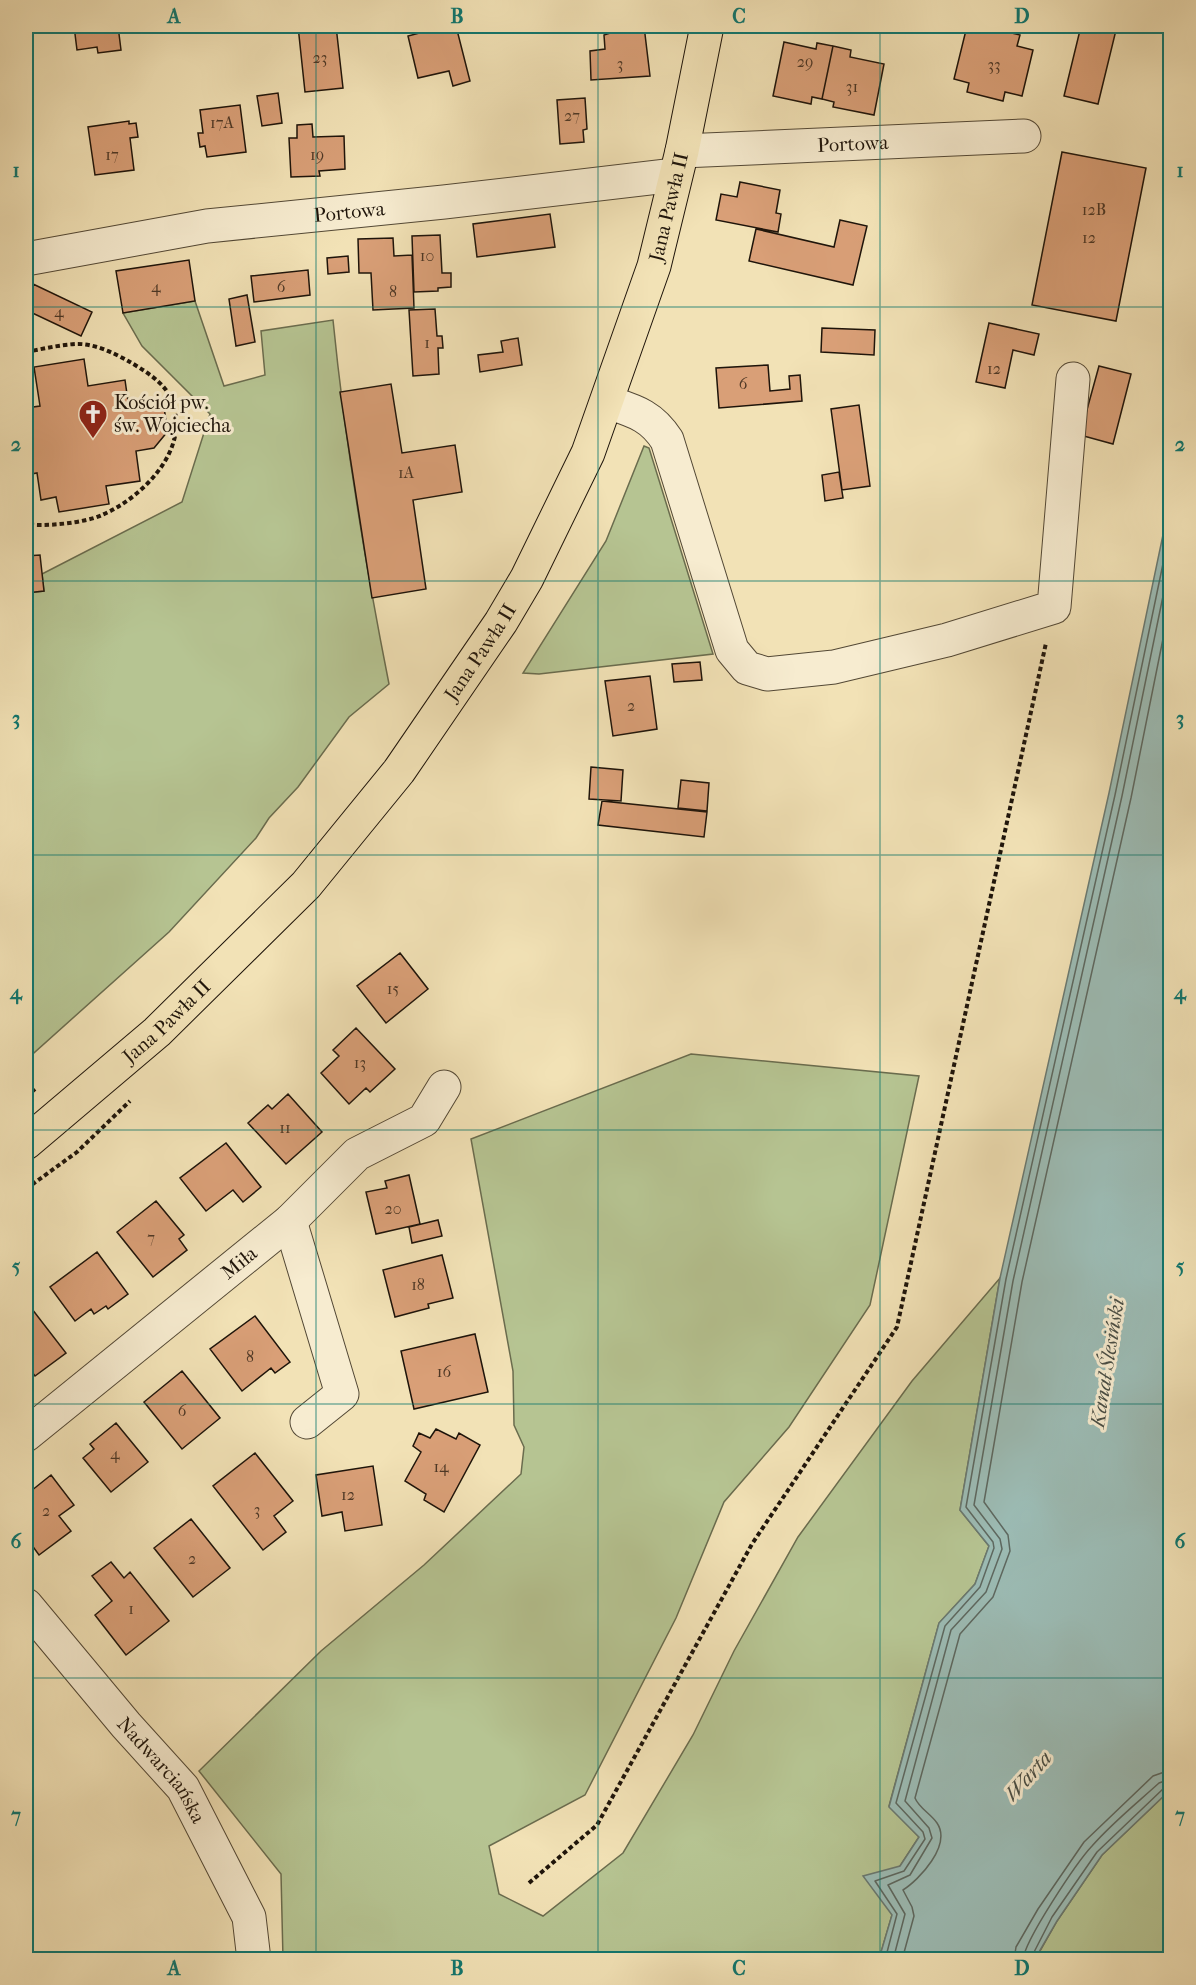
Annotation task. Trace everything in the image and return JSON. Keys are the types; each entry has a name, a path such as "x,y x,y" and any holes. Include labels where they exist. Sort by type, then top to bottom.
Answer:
{"main road":[{"name":"Jana Pawła II","path":"26,1143 158,1032 306,885 399,771 473,666 527,578 574,484 607,402 654,266 707,26"}],"street":[{"name":"Portowa","path":"26,259 207,226 444,202 678,163 1024,136"},
{"path":"607,402 646,417 657,424 667,440 732,650 747,668 767,675 834,668 947,640 1054,608 1073,379"},
{"name":"Miła","path":"26,1435 290,1221 357,1154 424,1120 444,1087"},
{"path":"290,1221 342,1394 307,1422"},
{"name":"Nadwarciańska","path":"26,1605 126,1725 183,1788 249,1917 254,1959"}],"path":[{"path":"26,352 77,343 110,351 144,371 166,389 175,411 175,436 165,463 143,490 101,516 38,526 26,525"},
{"path":"529,1883 597,1825 752,1544 897,1327 1054,608"},
{"path":"26,1097 44,1082"}],"green space":[{"path":"195,301 224,386 265,375 261,331 333,320 356,502 389,684 349,717 298,787 269,818 256,838 169,932 26,1060 26,593 44,591 42,574 182,502 210,414 142,346 123,313"},
{"path":"644,446 649,448 713,654 539,674 523,673 606,541"},
{"path":"691,1054 919,1076 870,1305 789,1427 724,1502 676,1618 585,1795 489,1846 499,1894 543,1916 623,1853 693,1735 734,1651 798,1537 912,1381 1000,1278 960,1510 989,1546 975,1584 939,1623 889,1806 919,1837 900,1866 892,1915 879,1959 283,1959 281,1874 199,1771 321,1651 424,1565 521,1474 524,1447 514,1425 513,1371 471,1139"},
{"path":"1170,1790 1170,1959 1035,1960 1057,1921 1102,1855"}],"water":[{"path":"1170,517 1170,1790 1102,1855 1057,1921 1035,1959 879,1959 892,1915 863,1876 900,1866 919,1837 889,1807 939,1623 975,1584 989,1546 960,1510 1000,1278 1109,793 1164,530"}],"building":[{"path":"74,26 118,26 121,50 98,53 97,47 77,50"},
{"path":"298,26 336,26 343,88 305,92"},
{"path":"446,26 456,26 470,81 453,86 449,71 418,78 408,36"},
{"path":"632,26 644,26 650,76 591,80 590,51 605,49 604,35"},
{"path":"967,26 981,26 1020,35 1017,46 1033,50 1022,96 1005,92 1003,101 967,92 969,83 954,79"},
{"path":"1081,26 1117,26 1098,104 1064,96"},
{"path":"784,42 816,49 817,43 833,46 822,99 812,97 811,104 773,96"},
{"path":"833,46 851,50 850,57 884,64 874,115 833,107 834,102 822,99"},
{"path":"278,93 282,123 262,126 257,96"},
{"path":"585,98 587,129 583,130 584,142 560,144 557,100"},
{"path":"240,105 246,152 207,157 205,146 200,147 198,133 203,133 200,110"},
{"path":"129,121 129,124 136,123 138,137 130,138 134,170 95,175 88,127"},
{"path":"312,124 313,137 344,136 345,169 319,171 320,176 291,177 289,138 297,138 297,125"},
{"path":"1062,152 1146,168 1116,321 1032,305"},
{"path":"740,182 780,190 776,213 781,214 778,232 716,220 721,194 737,197"},
{"path":"550,214 555,247 477,257 473,224"},
{"path":"840,220 867,226 853,285 749,261 756,229 834,247"},
{"path":"440,235 442,273 451,273 451,287 438,288 438,291 414,292 412,236"},
{"path":"393,238 394,256 412,255 414,308 373,310 371,273 359,273 358,239"},
{"path":"348,256 349,272 328,274 327,258"},
{"path":"189,260 195,301 123,313 116,271"},
{"path":"308,270 310,295 254,302 251,276"},
{"path":"33,284 92,312 81,336 26,310 26,301"},
{"path":"247,295 255,342 236,346 229,299"},
{"path":"435,309 437,336 442,336 443,348 438,348 439,374 413,376 409,310"},
{"path":"989,323 1039,334 1034,355 1013,350 1005,388 976,382"},
{"path":"822,328 875,330 874,355 821,352"},
{"path":"518,338 522,365 480,372 478,355 503,352 501,341"},
{"name":"Kościół pw. św. Wojciecha","path":"84,359 88,386 125,380 128,401 144,398 164,408 168,431 154,448 136,451 140,481 106,486 109,504 59,512 56,497 41,500 37,473 26,475 26,408 40,406 34,367"},
{"path":"768,365 770,391 790,389 789,376 800,375 802,401 719,408 716,368"},
{"path":"1099,366 1131,374 1113,444 1080,435"},
{"path":"391,384 402,453 455,445 462,492 413,500 426,589 372,598 340,392"},
{"path":"859,405 870,486 842,490 831,409"},
{"path":"839,472 843,498 825,501 822,475"},
{"path":"40,555 44,591 26,593 26,556"},
{"path":"700,662 702,680 674,682 672,664"},
{"path":"650,676 657,729 613,736 605,681"},
{"path":"591,767 623,770 621,801 589,799"},
{"path":"681,780 709,783 707,811 678,808"},
{"path":"602,801 707,812 704,837 598,825"},
{"path":"400,953 428,989 386,1023 357,986"},
{"path":"356,1028 395,1069 370,1092 366,1088 349,1104 321,1073 339,1056 333,1050"},
{"path":"288,1094 322,1132 286,1164 248,1123 268,1105 272,1109"},
{"path":"226,1143 261,1187 243,1202 233,1190 206,1211 180,1178"},
{"path":"409,1175 420,1224 376,1234 366,1192 387,1188 385,1181"},
{"path":"156,1201 184,1235 179,1239 187,1250 153,1277 117,1232"},
{"path":"438,1220 442,1236 412,1243 409,1227"},
{"path":"97,1252 128,1294 108,1309 106,1306 94,1314 91,1309 75,1321 50,1287"},
{"path":"442,1255 453,1298 428,1304 429,1308 395,1317 383,1270"},
{"path":"32,1309 66,1353 35,1376 26,1364 26,1314"},
{"path":"255,1316 290,1362 275,1373 271,1368 242,1391 210,1349"},
{"path":"475,1334 488,1392 414,1409 401,1351"},
{"path":"182,1371 220,1418 182,1449 144,1402"},
{"path":"116,1423 148,1462 111,1492 83,1458 94,1449 90,1444"},
{"path":"436,1429 456,1439 459,1433 480,1445 444,1512 424,1500 426,1494 405,1481 421,1452 413,1446 419,1433 430,1438"},
{"path":"255,1453 293,1501 274,1516 286,1532 263,1550 213,1486"},
{"path":"373,1466 382,1525 345,1531 342,1512 322,1516 316,1475"},
{"path":"51,1475 74,1505 59,1516 71,1531 39,1555 26,1537 26,1495"},
{"path":"191,1519 230,1568 193,1597 154,1548"},
{"path":"111,1562 124,1578 130,1572 169,1621 126,1655 95,1615 112,1601 92,1576"}],"place":[{"name":"Kościół pw. św. Wojciecha","path":"93,440"}],"water label":[{"name":"Kanał Ślesiński","path":"1107,1363"},
{"name":"Warta","path":"1028,1776"}]}
